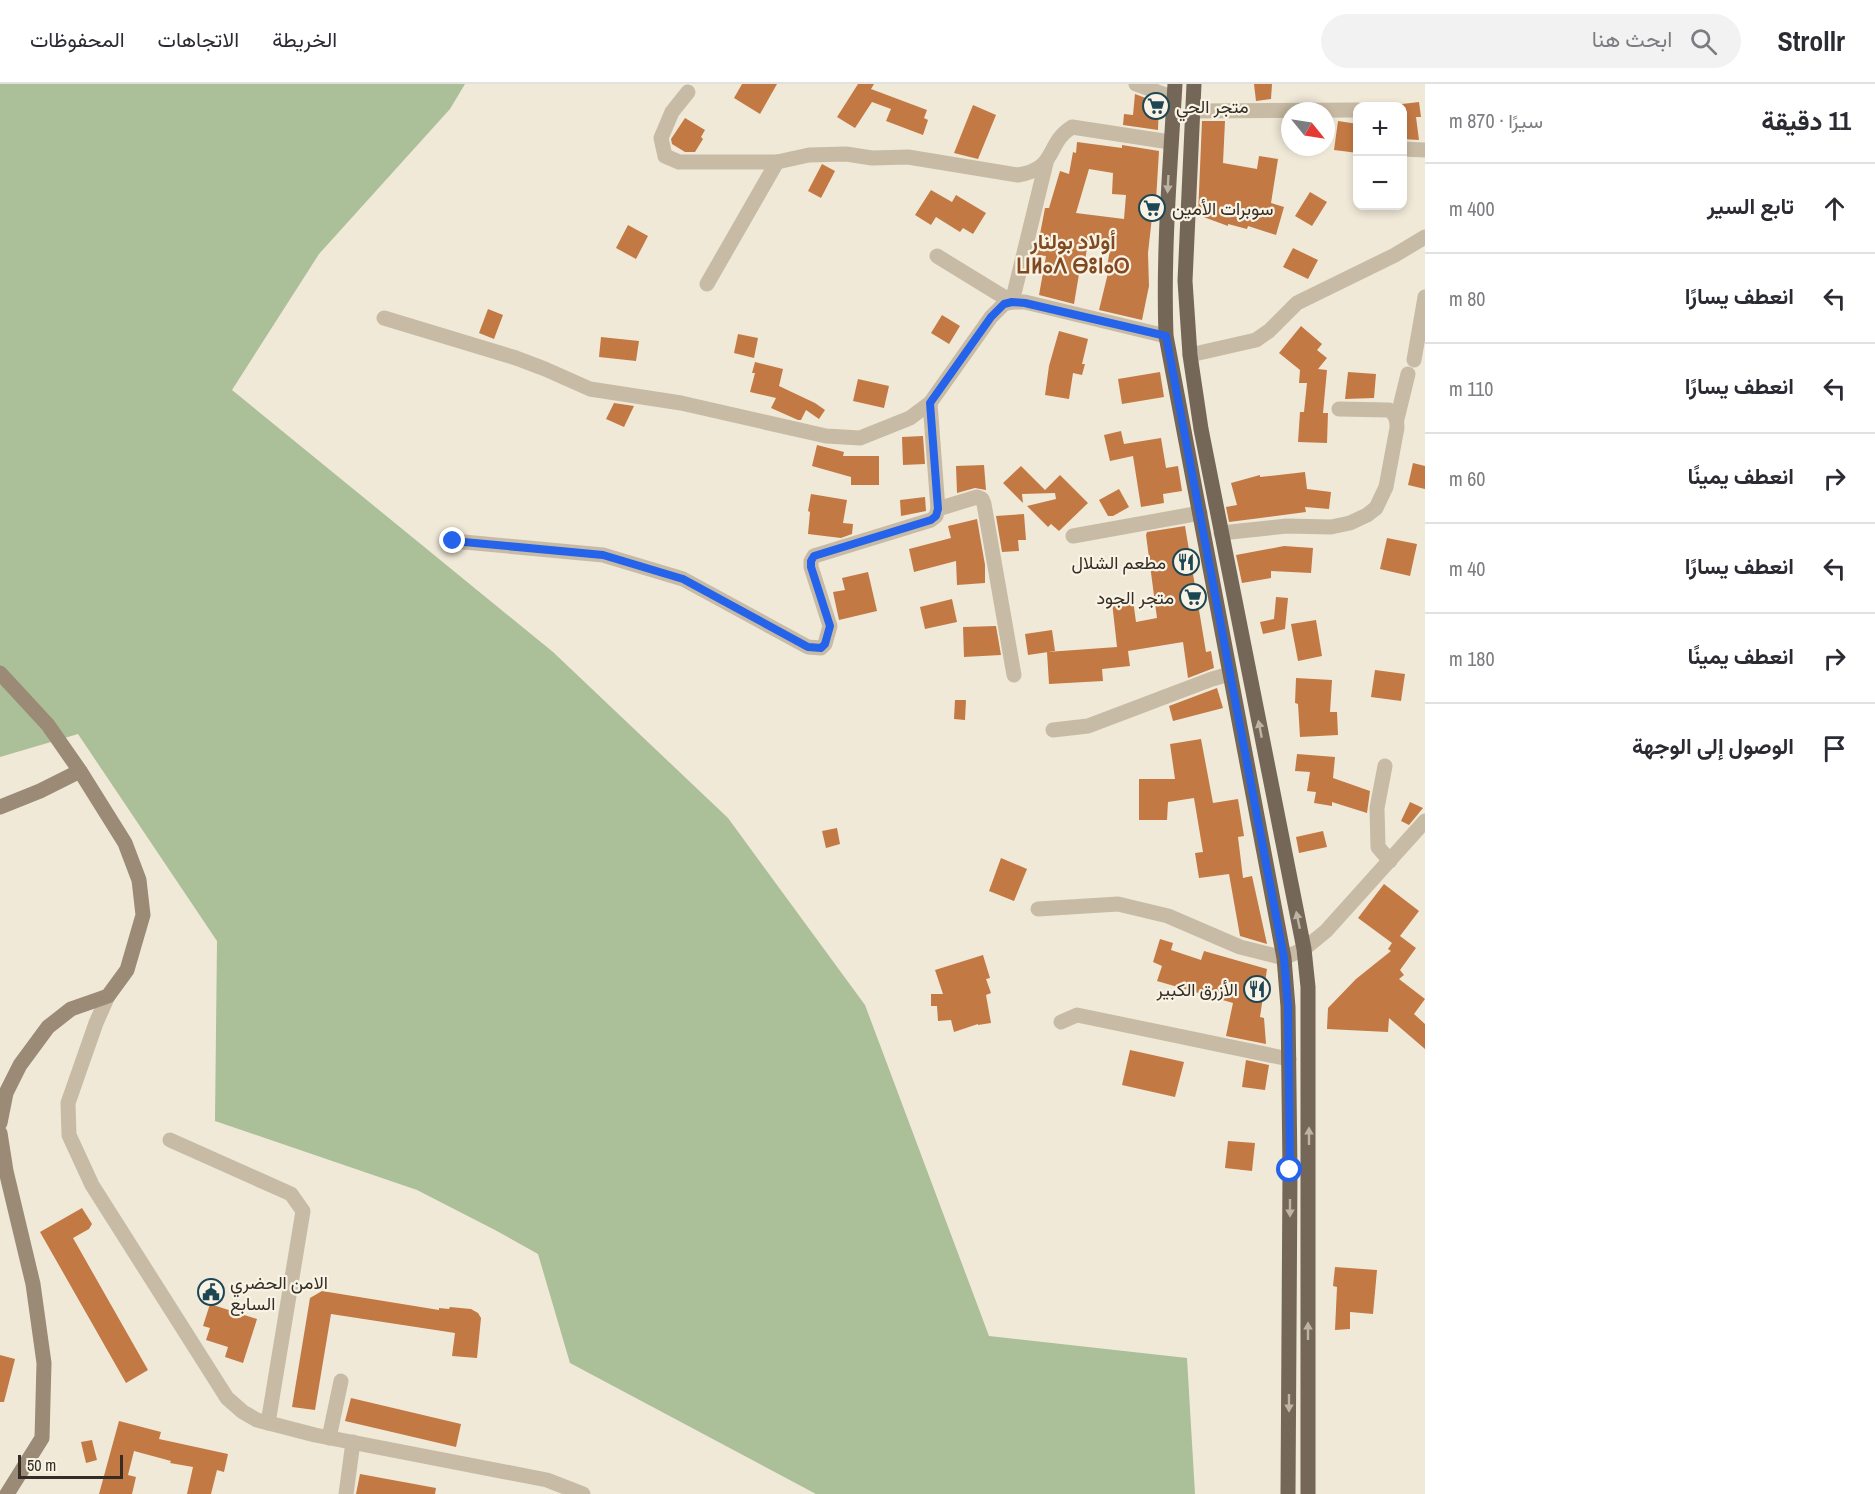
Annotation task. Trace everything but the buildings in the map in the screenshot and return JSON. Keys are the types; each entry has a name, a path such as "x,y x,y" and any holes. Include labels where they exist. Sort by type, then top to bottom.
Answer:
{"main road":[{"path":"1194,84 1185,280 1190,355 1201,429 1304,949 1308,987 1308,1494"},
{"path":"1175,91 1170,142 1164,279 1166,336 1284,958 1289,1059 1288,1494"}],"street":[{"path":"1136,84 1175,91"},
{"path":"688,92 672,112 661,138 665,156 679,162 777,162 809,155 846,154 872,158 908,157 1018,176 1033,173 1046,163"},
{"path":"1192,111 1353,110"},
{"path":"1012,302 1046,163 1062,134 1072,127 1170,142"},
{"path":"1407,149 1425,150"},
{"path":"707,284 777,162"},
{"path":"1190,355 1256,340 1269,332 1297,303 1395,255 1425,237"},
{"path":"938,256 1012,302"},
{"path":"1221,533 1287,526 1331,527 1350,523 1376,508 1386,487 1397,419 1411,367 1425,297"},
{"path":"384,318 526,362 590,389 681,404 826,436 860,438 910,418 930,403 991,317 1004,304 1025,303 1166,336"},
{"path":"453,541 603,555 683,579 808,647 821,648 825,644 830,626 811,567 814,556 931,520 936,516 938,509 930,403"},
{"path":"1339,409 1389,410 1397,419"},
{"path":"938,509 967,499 977,497 982,499 1014,675"},
{"path":"1073,536 1200,513"},
{"path":"0,673 48,725 80,771 125,843 139,880 143,915 136,943 127,970 108,996 96,1023 68,1103 69,1135 92,1185 227,1398 256,1420 353,1443 547,1480 583,1494"},
{"path":"1053,729 1088,726 1230,674"},
{"path":"1385,766 1377,808 1378,847 1390,861"},
{"path":"0,807 40,791 80,771"},
{"path":"1038,909 1118,904 1168,916 1240,947 1284,958 1304,949 1326,930 1425,821"},
{"path":"0,1123 6,1093 20,1065 48,1027 71,1009 108,996"},
{"path":"1061,1022 1077,1015 1289,1059"},
{"path":"0,1133 6,1171 33,1284 44,1362 42,1438 7,1494"},
{"path":"170,1140 291,1194 303,1211 268,1423"},
{"path":"329,1438 341,1381"},
{"path":"346,1494 353,1443"}],"green space":[{"path":"0,84 465,84 450,109 319,254 232,390 553,652 728,818 865,1005 989,1336 1187,1358 1195,1494 816,1494 570,1363 538,1254 417,1190 215,1121 217,941 78,734 0,757"}],"place":[{"name":"متجر الحي","path":"1156,106"},
{"name":"سوبرات الأمين","path":"1152,208"},
{"name":"مطعم الشلال","path":"1186,562"},
{"name":"متجر الجود","path":"1193,597"},
{"name":"الأزرق الكبير","path":"1257,989"},
{"name":"الامن الحضري السابع","path":"211,1292"}],"district":[{"name":"أولاد بولنار ⵡⵍⴰⴷ ⴱⵓⵏⴰⵔ","path":"1073,253"}],"route":[{"path":"453,541 603,555 683,579 808,647 821,648 829,636 830,626 811,561 814,556 931,520 936,516 938,509 930,403 991,317 1004,304 1025,303 1166,336 1284,958 1288,1007 1290,1170"}]}
